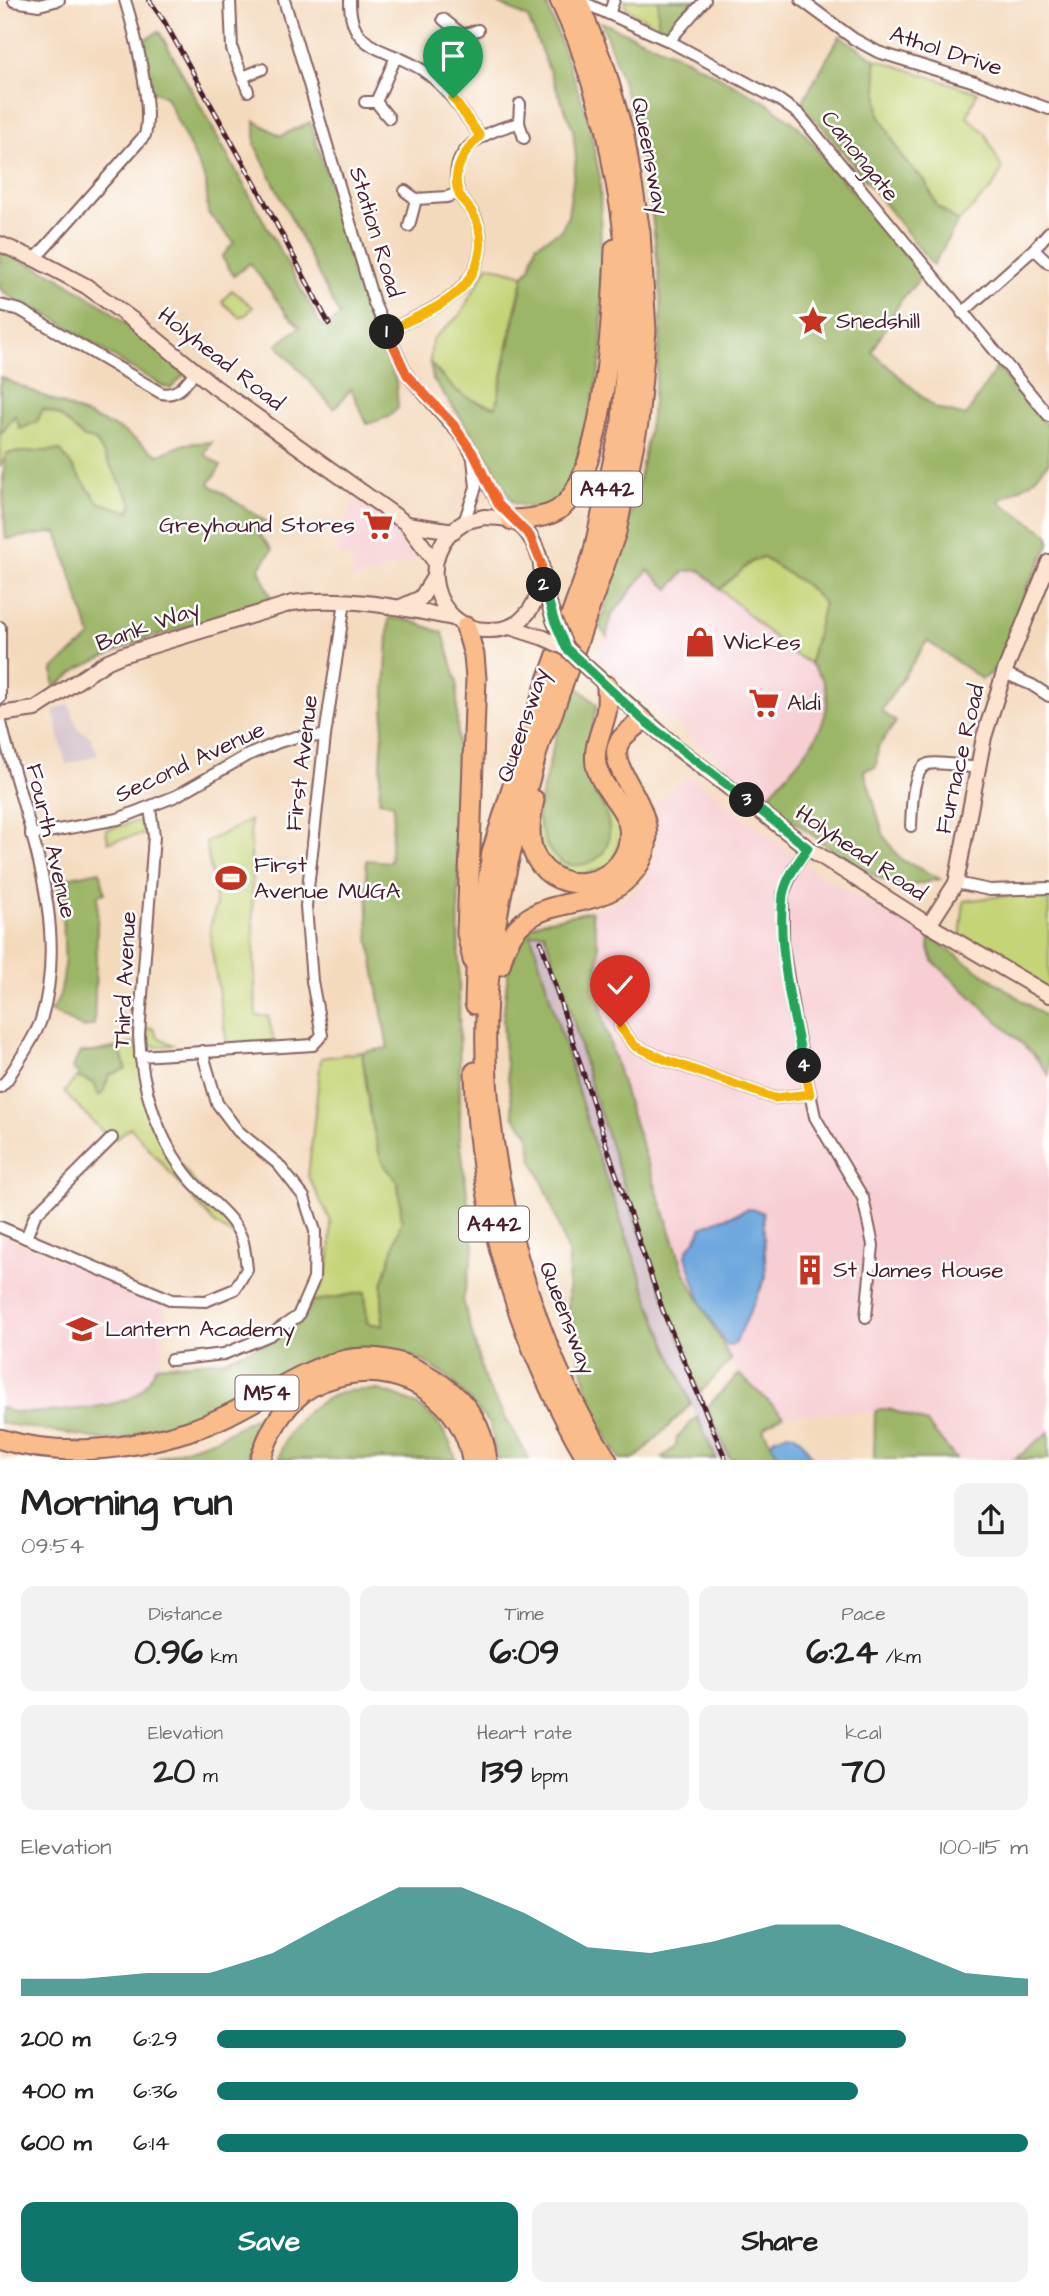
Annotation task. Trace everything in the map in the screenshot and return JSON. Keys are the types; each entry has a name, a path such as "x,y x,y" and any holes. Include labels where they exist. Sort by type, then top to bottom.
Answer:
{"highway":[{"name":"Queensway","path":"560,0 578,40 607,127 621,211 627,258 628,327 622,421 593,555 535,716 492,852 476,971 476,1106 486,1194 504,1265 524,1327 564,1418 588,1460"},
{"name":"Queensway","path":"578,0 605,69 624,136 640,232 646,330 638,423 616,531 550,720 541,738 507,859 487,998 487,1077 502,1191 531,1302 570,1394 607,1460"},
{"name":"A442","path":"512,520 538,517 557,510 569,500 585,474 606,374 615,249 621,211"},
{"name":"A442","path":"459,623 474,655 476,678 467,933 476,971"},
{"name":"A442","path":"550,720 532,806 532,843 537,858 551,874 567,881 587,884 618,867 626,855 631,833 625,812 600,775 597,766 599,730 607,712 607,686"},
{"name":"A442","path":"487,1077 492,1055 496,978 511,935 520,924 538,912 603,895 614,889 634,870 640,860 647,824 641,806 620,769 617,750 619,742 643,720"},
{"name":"M54","path":"0,1439 37,1447 86,1451 139,1445 192,1430 292,1379 341,1360 361,1357 396,1360 425,1372 447,1388 469,1410 485,1444 487,1460"},
{"name":"M54","path":"260,1460 268,1435 282,1412 305,1391 332,1377 379,1372 415,1381 436,1396 454,1416 470,1449 472,1460"}],"street":[{"path":"14,1 39,5 59,0"},
{"path":"36,259 145,135 149,121 125,0"},
{"path":"230,0 232,49 248,91"},
{"name":"Station Road","path":"284,0 367,279 387,332 407,375 453,424 473,453 498,504 512,520"},
{"path":"349,0 350,15 358,36 364,43 415,65 437,81 453,98 480,136"},
{"name":"Canongate","path":"578,0 669,41 779,100 799,114 1049,416"},
{"path":"604,12 614,0"},
{"path":"669,41 705,0"},
{"name":"Athol Drive","path":"801,0 854,39 878,52 975,82 1049,109"},
{"path":"443,19 463,35"},
{"path":"463,35 478,30"},
{"path":"437,81 460,48 463,35"},
{"path":"388,118 370,102 396,57"},
{"path":"243,76 262,69"},
{"path":"520,104 519,123 524,138"},
{"path":"387,332 455,293 466,282 475,267 482,235 472,213 458,193 458,167 470,145 480,136 519,123"},
{"path":"405,191 416,199 447,197 458,193"},
{"path":"409,226 416,199"},
{"path":"962,313 1034,249 1049,232"},
{"name":"Holyhead Road","path":"0,244 36,259 86,286 196,371 407,524"},
{"path":"1034,249 1049,263"},
{"path":"0,305 20,310 161,393 170,395 177,392 196,371"},
{"path":"457,528 476,486 473,453"},
{"path":"401,607 421,598 435,570 446,537 457,528 484,517 512,520 530,536 541,563 542,577 529,612 510,627 481,630 459,623 439,598 435,570 407,524"},
{"path":"407,524 457,528"},
{"name":"Furnace Road","path":"929,925 956,883 984,737 1004,673 1049,562"},
{"name":"Holyhead Road","path":"542,577 554,620 566,648"},
{"name":"Bank Way","path":"0,716 36,709 108,661 122,655 292,603 320,599 401,607 459,623"},
{"name":"First Avenue","path":"140,1056 313,1045 322,1035 312,981 306,906 325,736 345,601"},
{"path":"0,627 0,698"},
{"name":"Holyhead Road","path":"510,627 566,648 643,720 808,848 929,925 1049,995"},
{"path":"1004,673 1049,696"},
{"name":"Fourth Avenue","path":"0,716 48,902 52,942 50,983 40,1023 7,1080 0,1087"},
{"name":"Second Avenue","path":"31,835 89,826 149,808 176,796 246,756 279,742 296,737 325,736"},
{"path":"911,826 915,780 920,770 929,764 978,768"},
{"name":"Third Avenue","path":"0,1227 172,1300 206,1301 235,1289 247,1269 243,1240 224,1212 191,1180 169,1149 149,1101 140,1056 139,1035 155,836 149,808"},
{"path":"898,808 912,810"},
{"path":"808,848 794,868 783,894 783,946 815,1117 863,1198 873,1244 866,1317"},
{"path":"956,883 990,890 1049,888"},
{"path":"620,1027 635,1046 666,1060 774,1098 810,1094"},
{"path":"171,1360 224,1354 270,1335 298,1316 314,1279 315,1231 304,1196 278,1164 238,1131 217,1103 202,1051"},
{"path":"26,1238 36,1215 112,1138"}],"shaded area":[{"path":"353,499 389,524 407,543 416,560 351,580 353,560 336,553"},
{"path":"648,570 700,570 790,652 810,663 823,681 828,701 822,724 813,741 765,799 593,655 607,637 610,617"},
{"path":"69,704 78,729 90,736 98,755 66,765 53,710"},
{"path":"689,775 815,872 930,937 929,949 1033,1054 1049,1075 1049,1432 1015,1459 956,1459 919,1419 889,1409 875,1412 783,1415 739,1374 684,1271 628,1104 604,1023 597,982 599,948 591,911 620,902 644,885 657,851 657,820 653,805","holes":["747,1209 726,1345 702,1304 686,1256 687,1249 717,1219 732,1217"]},
{"path":"544,931 637,1225 683,1351 730,1459 716,1459 697,1417 653,1311 596,1150 530,934"},
{"name":"Lantern Academy","path":"0,1235 166,1304 159,1399 108,1416 0,1415"}],"green space":[{"path":"492,0 546,2 588,118 600,178 602,354 586,440 564,495 541,510 513,503 486,453 433,379 430,363 458,392 496,407 524,275 530,268 536,245 561,230 568,216 576,159 573,129 528,18"},
{"path":"625,0 695,0 668,32 626,8"},
{"path":"658,0 695,0 668,32 658,26"},
{"path":"601,22 686,59 764,101 799,127 922,276 901,300 872,352 935,408 966,416 997,367 1049,428 1049,462 1031,482 998,501 1049,535 1049,545 1027,588 996,669 982,679 927,641 881,711 896,722 878,747 876,767 864,770 884,836 900,859 940,879 916,885 902,885 869,873 765,799 810,745 820,730 825,714 827,697 823,681 810,663 824,603 806,585 762,557 751,562 720,589 700,570 685,571 669,589 648,570 610,617 607,637 599,626 632,509 649,429 661,308 653,219 643,162 621,78"},
{"path":"159,31 322,327 340,317 255,145 255,121 281,136 310,122 371,316 396,382 398,408 388,417 367,424 351,389 334,409 277,345 300,327 287,314 250,263 234,276 222,257 234,242 208,213 206,181 166,97 150,90 142,57 145,40"},
{"path":"840,36 875,59 879,114 903,159 925,181 937,206 958,222 933,265 823,127 800,106"},
{"path":"875,59 977,92 967,117 985,133 1002,169 993,187 958,222 937,206 925,181 903,159 879,114"},
{"path":"0,250 56,276 108,309 185,374 171,388 165,387 53,317 18,302 0,289"},
{"path":"488,265 524,275 496,407 474,401 458,392 430,363 432,340 460,315"},
{"path":"232,290 253,307 241,318 222,302"},
{"path":"0,377 121,430 158,455 185,444 212,442 204,454 221,466 209,484 269,524 260,535 272,550 259,569 273,602 141,640 80,668 54,688 53,669 91,637 57,532 6,539 3,484 7,453 60,450 98,502 129,512 133,504 96,441 83,437 59,415 43,409 37,422 20,429 15,415 0,435"},
{"path":"42,409 59,415 83,437 96,441 133,504 129,512 98,502 60,450 8,453 0,466 0,435 16,415 20,429"},
{"path":"762,557 806,585 824,603 810,663 790,652 720,589 751,562"},
{"path":"389,618 409,620 443,633 457,682 460,1139 474,1248 463,1300 485,1382 529,1459 497,1459 490,1424 449,1378 422,1360 386,1350 348,1348 314,1362 215,1413 146,1437 107,1440 0,1423 0,1407 13,1412 41,1412 95,1407 125,1400 141,1390 157,1366 224,1360 270,1341 302,1321 311,1302 365,1292 367,1323 383,1326 382,1285 402,1220 398,1183 381,1160 371,1119 362,1052 388,1048 369,938 366,860 390,862 394,804 379,801"},
{"path":"570,680 597,705 592,733 592,771 595,789 609,827 608,843 600,856 585,864 573,865 564,863 550,851 537,812"},
{"path":"591,767 624,825 612,866 572,877 547,863 534,828 537,812 549,847 562,862 571,865 583,864 597,858 605,809 597,796"},
{"path":"250,820 256,1016 268,1016 274,1041 227,1044 212,951 210,928 216,905 206,842"},
{"path":"142,822 148,833 108,842 106,830"},
{"path":"100,871 105,893 98,895 94,1025 84,1028 50,1011 62,986 64,968 57,880"},
{"path":"1026,893 1049,896 1049,990 960,938 964,901"},
{"path":"591,911 599,948 597,982 604,1023 628,1104 684,1271 731,1360 700,1393 637,1225 544,932 531,934 596,1150 653,1311 691,1404 635,1459 620,1459 597,1420 568,1308 569,1257 548,1194 533,1161 528,1132 514,1117 505,1057 503,1019 508,971 526,929 540,922"},
{"path":"930,937 1049,1019 1049,1075 1033,1054 933,961 929,949"},
{"path":"147,1028 153,1028 158,1037 173,1045 157,1047 149,1044"},
{"path":"136,1043 162,1143 223,1216 238,1239 215,1224 130,1127 116,1139 110,1132 106,1135 64,1092 77,1077 94,1083 99,1095 109,1075 126,1069 119,1047"},
{"path":"119,1047 126,1069 109,1075 103,1093 99,1096 94,1083 77,1077 79,1073 72,1069 80,1052"},
{"path":"362,1052 371,1119 381,1160 398,1183 402,1220 382,1285 383,1326 367,1323 365,1292 311,1302 330,1259 331,1221 308,1176 321,1058"},
{"path":"739,1374 783,1415 763,1429 780,1459 730,1459 707,1407"},
{"path":"378,1390 406,1400 428,1413 444,1432 456,1459 279,1459 282,1447 295,1425 315,1406 338,1394"},
{"path":"889,1409 927,1423 956,1459 874,1459 875,1412"},
{"path":"268,1410 250,1443 249,1459 156,1459 218,1438"},
{"path":"697,1417 716,1459 663,1459 676,1446 677,1437"},
{"path":"1049,1432 1049,1459 1015,1459"}],"water":[{"path":"747,1209 763,1213 766,1277 735,1344 726,1345 702,1304 686,1256 701,1228"},
{"path":"788,1433 801,1440 813,1459 780,1459 771,1444 773,1439"}],"railway":[{"path":"149,0 164,21 258,189 329,324"},
{"path":"541,942 663,1311 726,1460"}],"place":[{"name":"Snedshill","path":"813,321"},
{"name":"Greyhound Stores","path":"378,525"},
{"name":"Wickes","path":"700,642"},
{"name":"Aldi","path":"764,703"},
{"name":"First Avenue MUGA","path":"231,878"},
{"name":"St James House","path":"810,1270"},
{"name":"Lantern Academy","path":"82,1329"}],"route":[{"path":"453,98 480,136 463,156 457,179 458,193 480,228 480,251 475,267 455,293 387,332 407,375 453,424 473,453 498,504 530,536 541,563 542,577 554,620 566,648 643,720 808,848 794,868 783,894 783,946 810,1094 774,1098 666,1060 635,1046 620,1027"}]}
